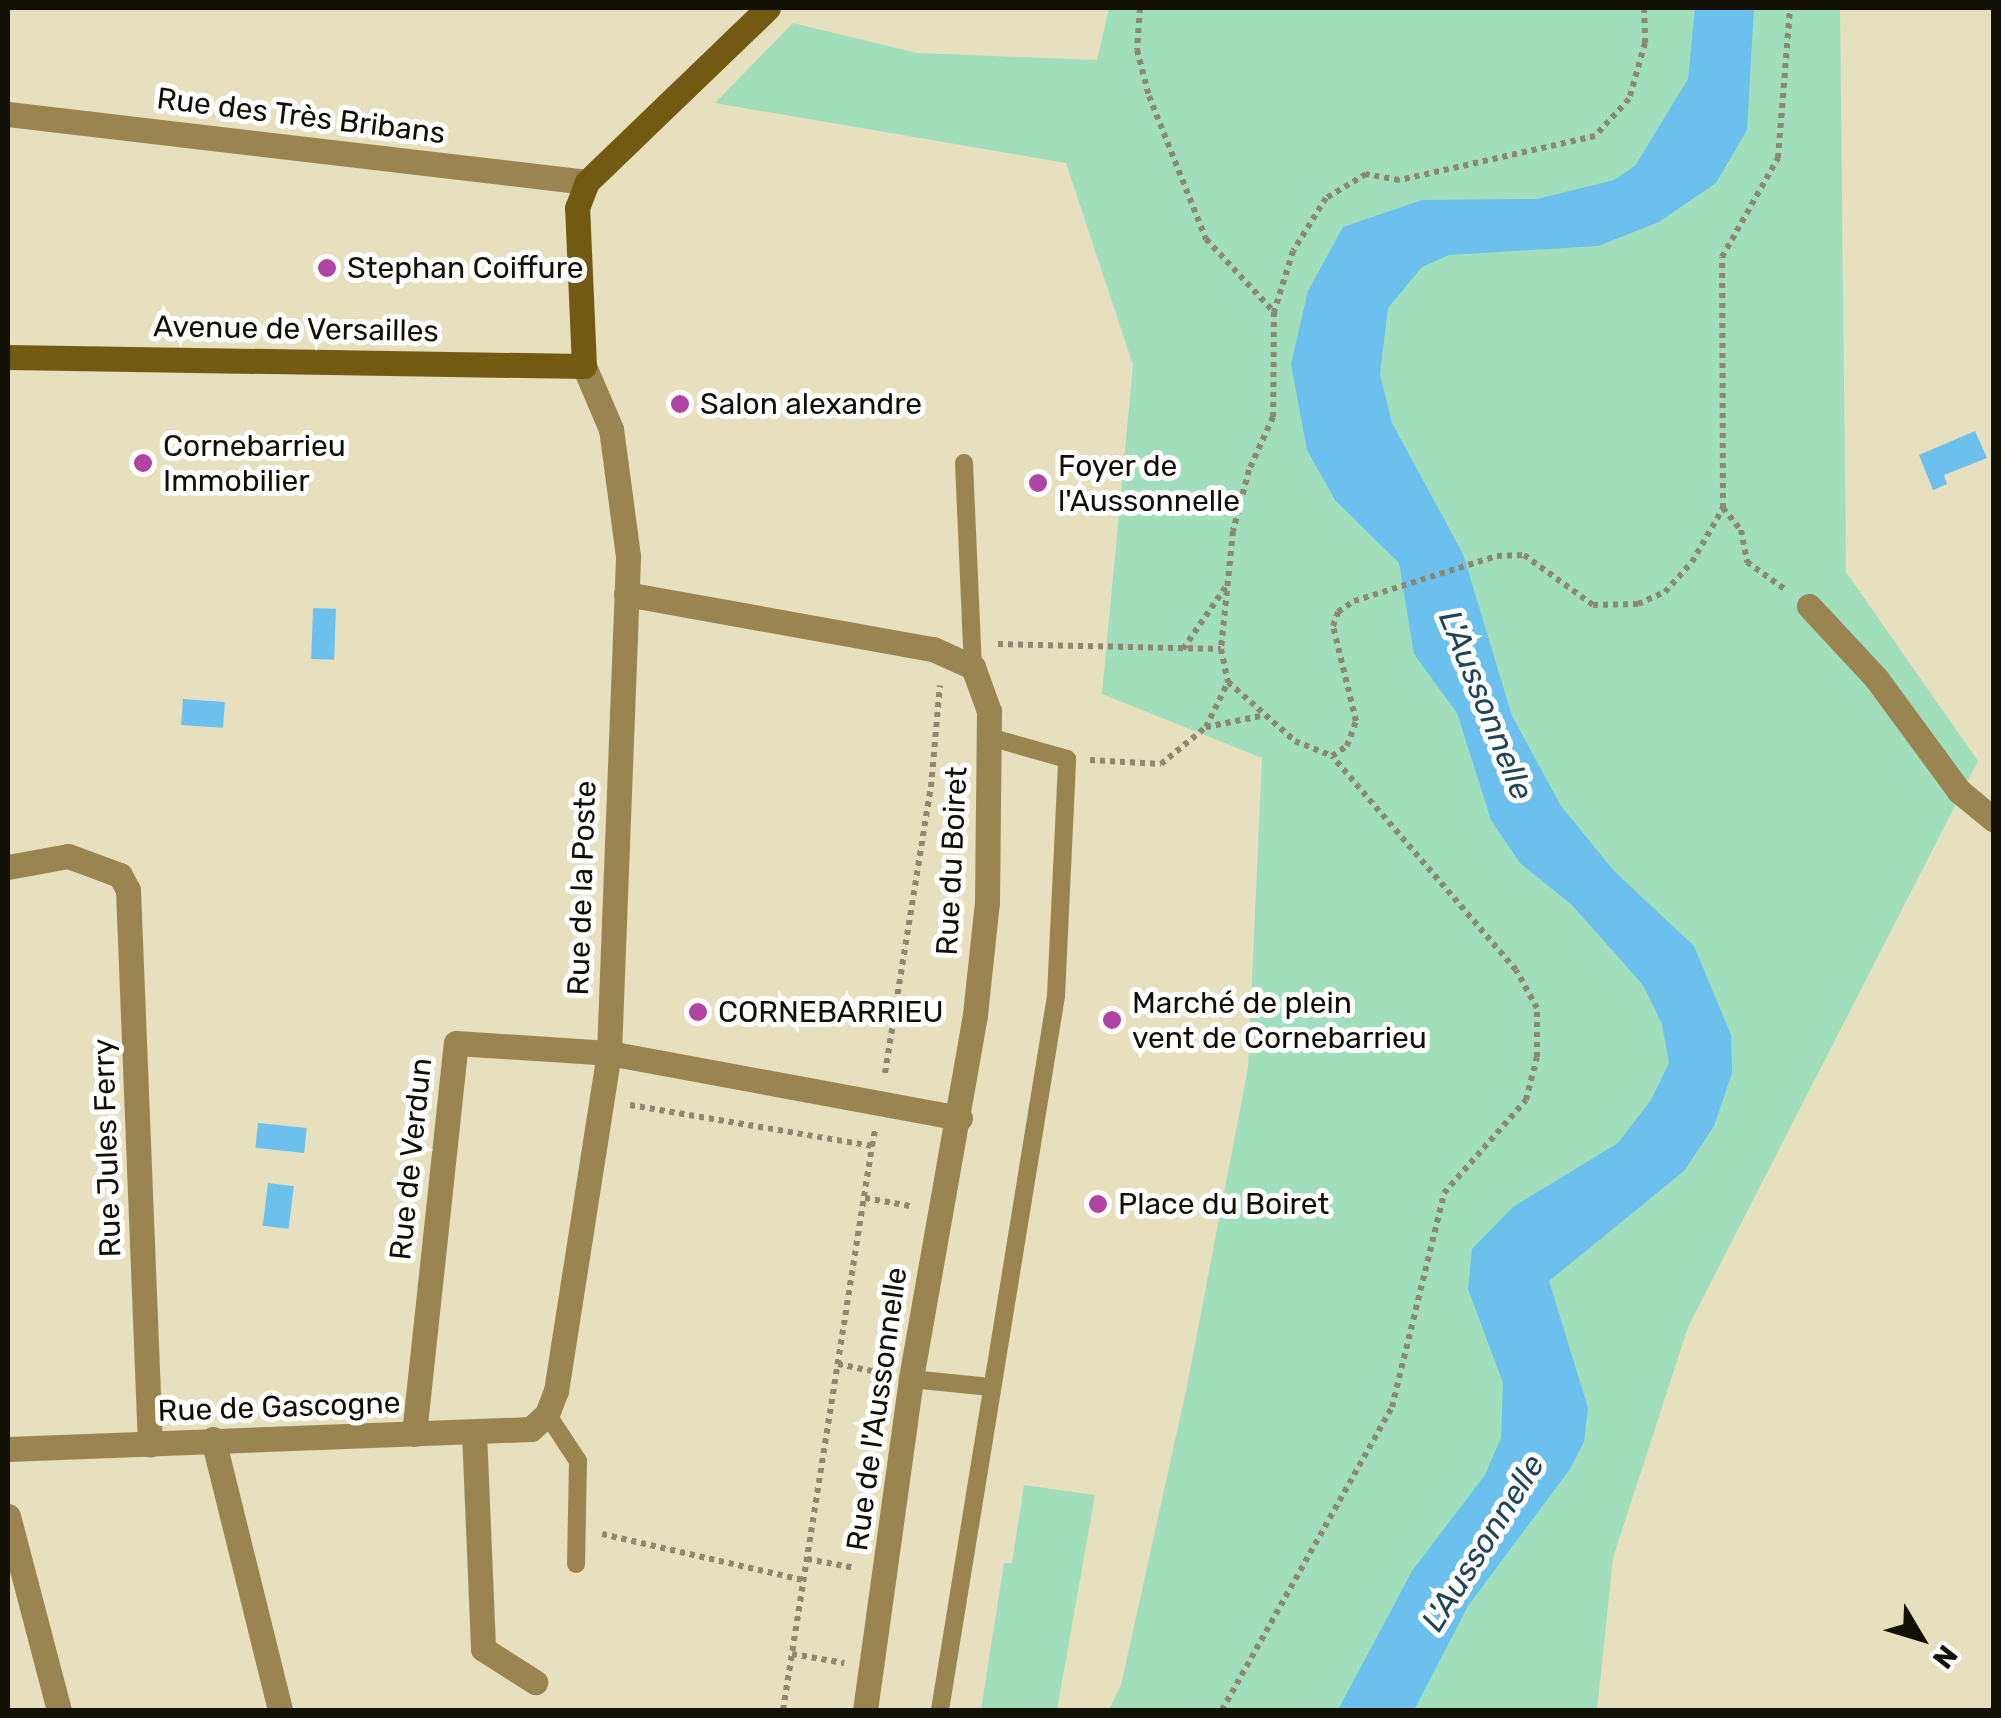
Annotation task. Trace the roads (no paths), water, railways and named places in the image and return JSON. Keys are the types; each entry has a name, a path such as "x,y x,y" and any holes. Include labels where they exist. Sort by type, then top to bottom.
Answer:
{"street":[{"path":"584,366 578,208 587,182 768,8"},
{"name":"Rue des Très Bribans","path":"8,114 587,182"},
{"name":"Avenue de Versailles","path":"8,357 584,366"},
{"name":"Rue de la Poste","path":"547,1414 556,1391 609,1053 628,556 611,429 584,366"},
{"path":"626,594 933,649 973,667"},
{"path":"1809,606 1876,678 1959,792 1994,820"},
{"name":"Rue du Boiret","path":"960,1118 987,902 990,737 973,667"},
{"name":"Rue Jules Ferry","path":"8,867 68,856 100,864 120,876 128,890 133,928 150,1445"},
{"name":"Rue de Verdun","path":"414,1434 456,1042 609,1053"},
{"path":"609,1053 960,1118"},
{"name":"Rue de l'Aussonnelle","path":"865,1710 874,1668 912,1379 960,1118"},
{"name":"Rue de Gascogne","path":"8,1449 531,1429 547,1414"},
{"path":"474,1432 484,1650 535,1682"},
{"path":"213,1439 280,1710"},
{"path":"8,1516 59,1710"}],"lane":[{"path":"964,463 973,667"},
{"path":"940,1710 1056,996 1067,759 990,737"},
{"path":"912,1379 992,1387"},
{"path":"547,1414 578,1461 576,1564"}],"water":[{"name":"L'Aussonnelle","path":"1695,8 1754,8 1747,130 1716,183 1659,222 1598,246 1449,255 1422,267 1388,308 1380,374 1392,423 1463,554 1512,716 1561,806 1614,871 1694,946 1731,1035 1732,1073 1714,1126 1684,1171 1549,1281 1588,1408 1584,1442 1570,1469 1468,1606 1414,1710 1338,1710 1412,1571 1485,1475 1501,1438 1503,1383 1468,1289 1472,1249 1513,1207 1618,1143 1651,1100 1669,1063 1662,1024 1643,985 1572,905 1520,863 1491,820 1457,713 1414,654 1399,563 1335,500 1307,450 1291,364 1308,291 1343,227 1422,200 1537,199 1614,180 1635,166 1688,79"},
{"path":"1975,431 1987,458 1944,475 1947,484 1933,490 1919,455"},
{"path":"313,608 336,609 334,660 311,659"},
{"path":"183,699 225,702 223,728 181,725"},
{"path":"258,1123 307,1128 304,1153 255,1148"},
{"path":"268,1183 294,1186 289,1229 263,1226"}],"place":[{"name":"Stephan Coiffure","path":"327,268"},
{"name":"Salon alexandre","path":"680,404"},
{"name":"Cornebarrieu Immobilier","path":"143,463"},
{"name":"Foyer de l'Aussonnelle","path":"1038,483"},
{"name":"CORNEBARRIEU","path":"698,1012"},
{"name":"Marché de plein vent de Cornebarrieu","path":"1112,1020"},
{"name":"Place du Boiret","path":"1098,1204"}]}
